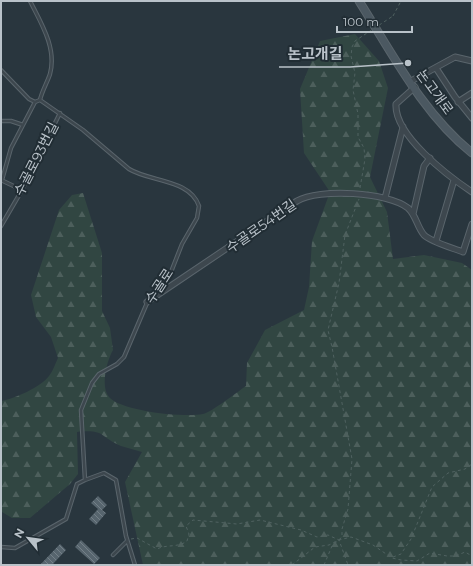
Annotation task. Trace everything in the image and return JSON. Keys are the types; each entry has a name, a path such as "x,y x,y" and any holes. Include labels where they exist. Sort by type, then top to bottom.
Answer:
{"main road":[{"name":"논고개로","path":"359,1 413,84 445,127 472,153"}],"street":[{"path":"472,61 455,57 413,84 396,104 396,112 403,127 430,158 454,180 472,192"},
{"path":"436,68 458,102 472,118"},
{"path":"458,102 472,93"},
{"path":"385,198 403,127"},
{"path":"412,214 424,166 430,158"},
{"path":"436,241 454,180"},
{"name":"수골로54번길","path":"147,302 304,197 359,193 385,198 407,208 424,235 436,241 464,252 470,238"},
{"path":"470,238 472,224"}],"lane":[{"path":"22,190 2,180 11,148 35,102 40,100 50,74 51,55 48,35 30,1"},
{"path":"1,70 29,99 35,102"},
{"name":"수골로","path":"40,100 83,130 129,169 139,174 159,179 185,189 197,200 199,206 197,218 182,244 171,272 164,283 150,296 124,357 117,364 99,374 92,383 81,410 85,480"},
{"name":"수골로93번길","path":"1,226 22,190 60,113"},
{"path":"1,122 11,121 23,125"},
{"path":"1,547 14,548 66,519 77,484 104,473 116,480 127,541 135,565"},
{"path":"113,555 127,541"}],"path":[{"path":"324,565 332,546 342,537 342,529 346,517 352,459 328,330 339,283 345,235 359,204 359,193 365,159 364,148 358,137 358,114 353,90 355,73 352,47 359,38 393,16 401,1"},
{"path":"392,558 401,554 410,539 432,488 448,473 468,468 472,464"},
{"path":"127,541 137,538 157,549 163,546 184,544 189,538 187,523 197,519 237,524 260,520 301,530 317,537 328,535 339,540 348,565"},
{"path":"292,565 315,547 329,545 339,540 351,537 379,548 392,558 413,562 426,557 430,553 447,556 465,552 472,556"}],"green space":[{"path":"355,34 379,61 388,88 370,177 387,212 393,259 424,255 462,263 472,270 472,565 143,565 125,482 142,452 114,443 102,434 86,431 77,432 78,474 70,484 30,518 12,518 2,512 1,401 20,395 40,384 53,370 58,358 51,337 36,317 31,295 59,210 72,195 83,193 102,253 102,311 110,328 113,350 105,374 106,393 109,397 115,402 139,410 168,414 194,415 203,414 212,410 246,386 247,363 265,330 304,310 309,287 312,241 330,192 304,153 300,89 320,41"}],"building":[{"path":"98,496 107,505 102,510 106,513 96,525 89,519 98,509 91,503"},
{"path":"81,540 100,558 94,564 75,547"},
{"path":"60,544 66,550 52,565 40,565"}],"place":[{"name":"논고개길","path":"408,63"}]}
